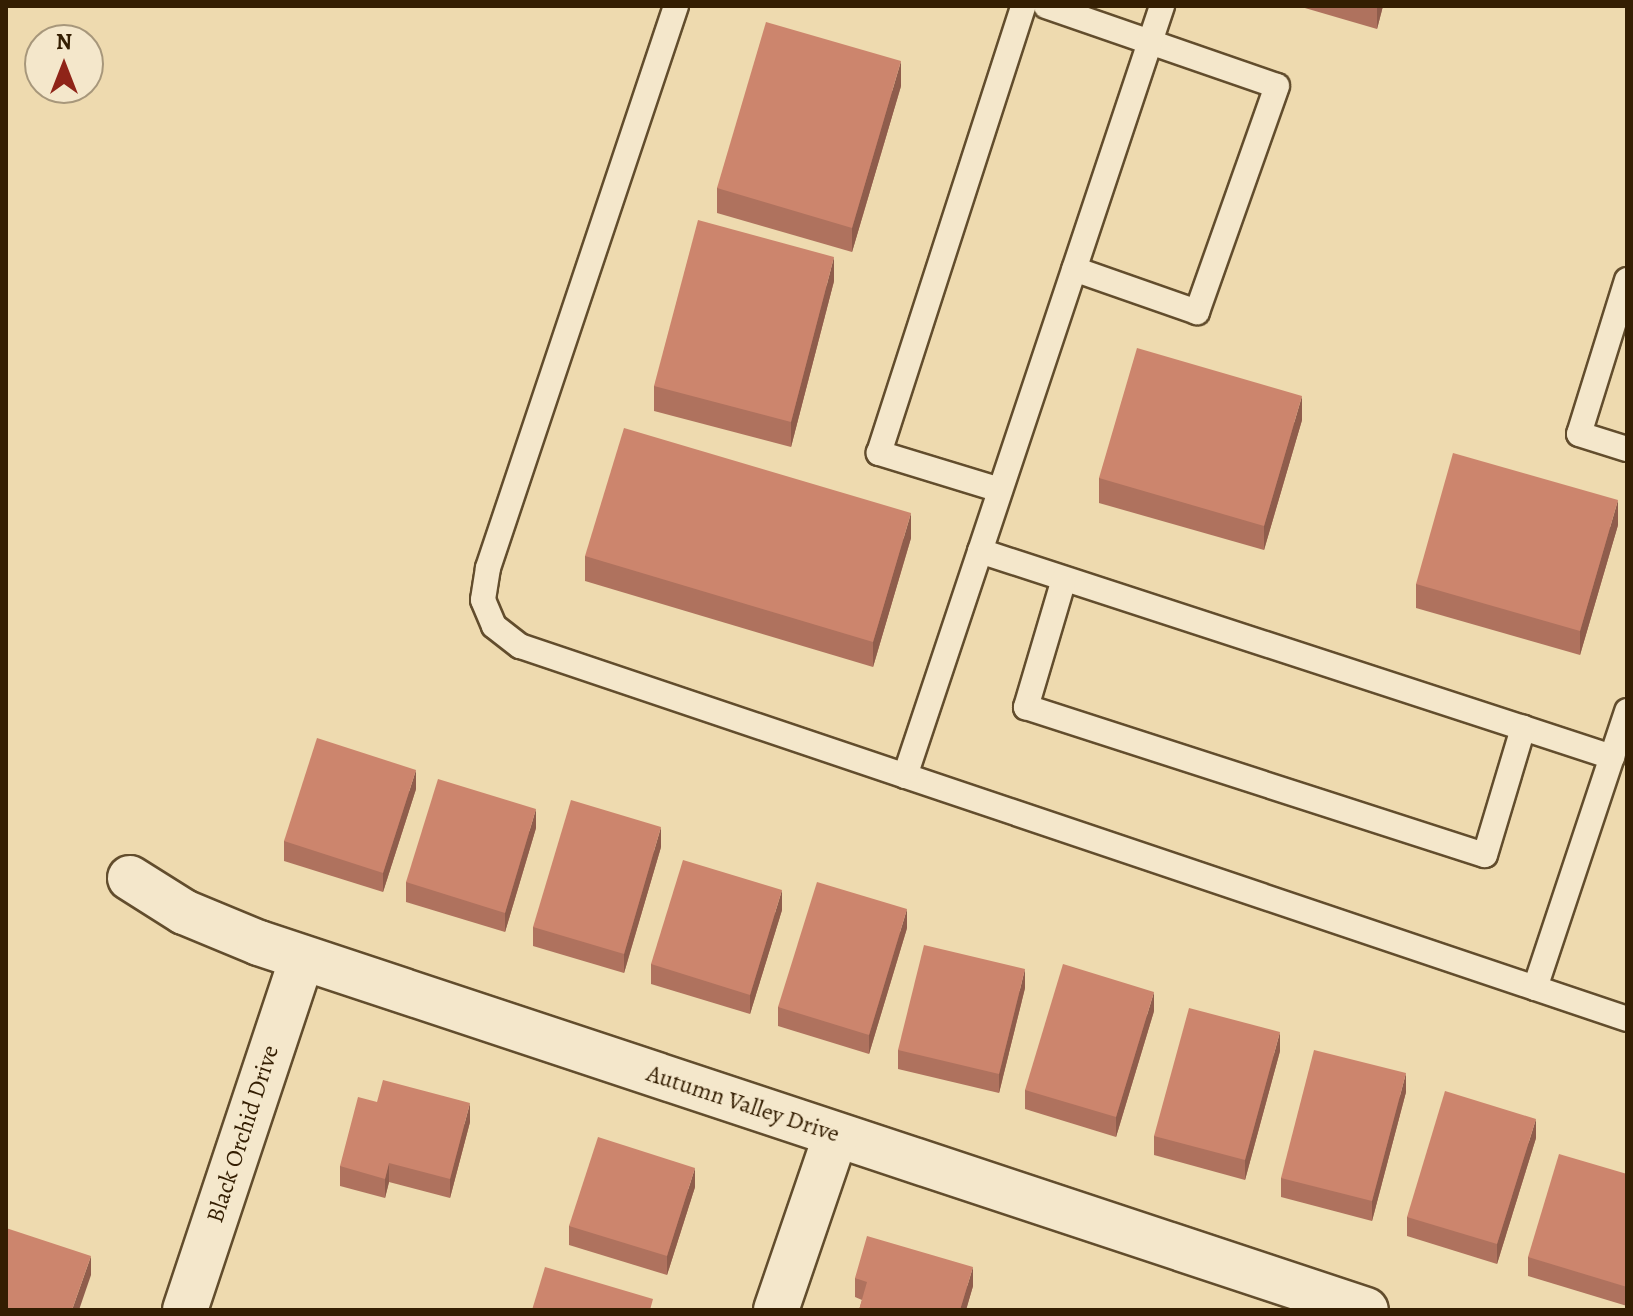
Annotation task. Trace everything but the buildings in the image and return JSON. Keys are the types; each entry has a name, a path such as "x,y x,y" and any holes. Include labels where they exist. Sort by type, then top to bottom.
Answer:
{"street":[{"name":"Autumn Valley Drive","path":"130,878 184,912 302,958 1353,1308"},
{"name":"Black Orchid Drive","path":"185,1310 302,958"},
{"path":"776,1310 836,1135"}],"lane":[{"path":"676,6 488,568 483,600 487,614 520,646 1627,1019"},
{"path":"1000,490 879,453 1023,6"},
{"path":"1046,6 1277,86 1197,312 1074,269"},
{"path":"905,776 1162,6"},
{"path":"1627,280 1579,434 1627,449"},
{"path":"980,551 1612,757"},
{"path":"1064,579 1026,707 1485,855 1523,728"},
{"path":"1535,988 1627,711"}]}
